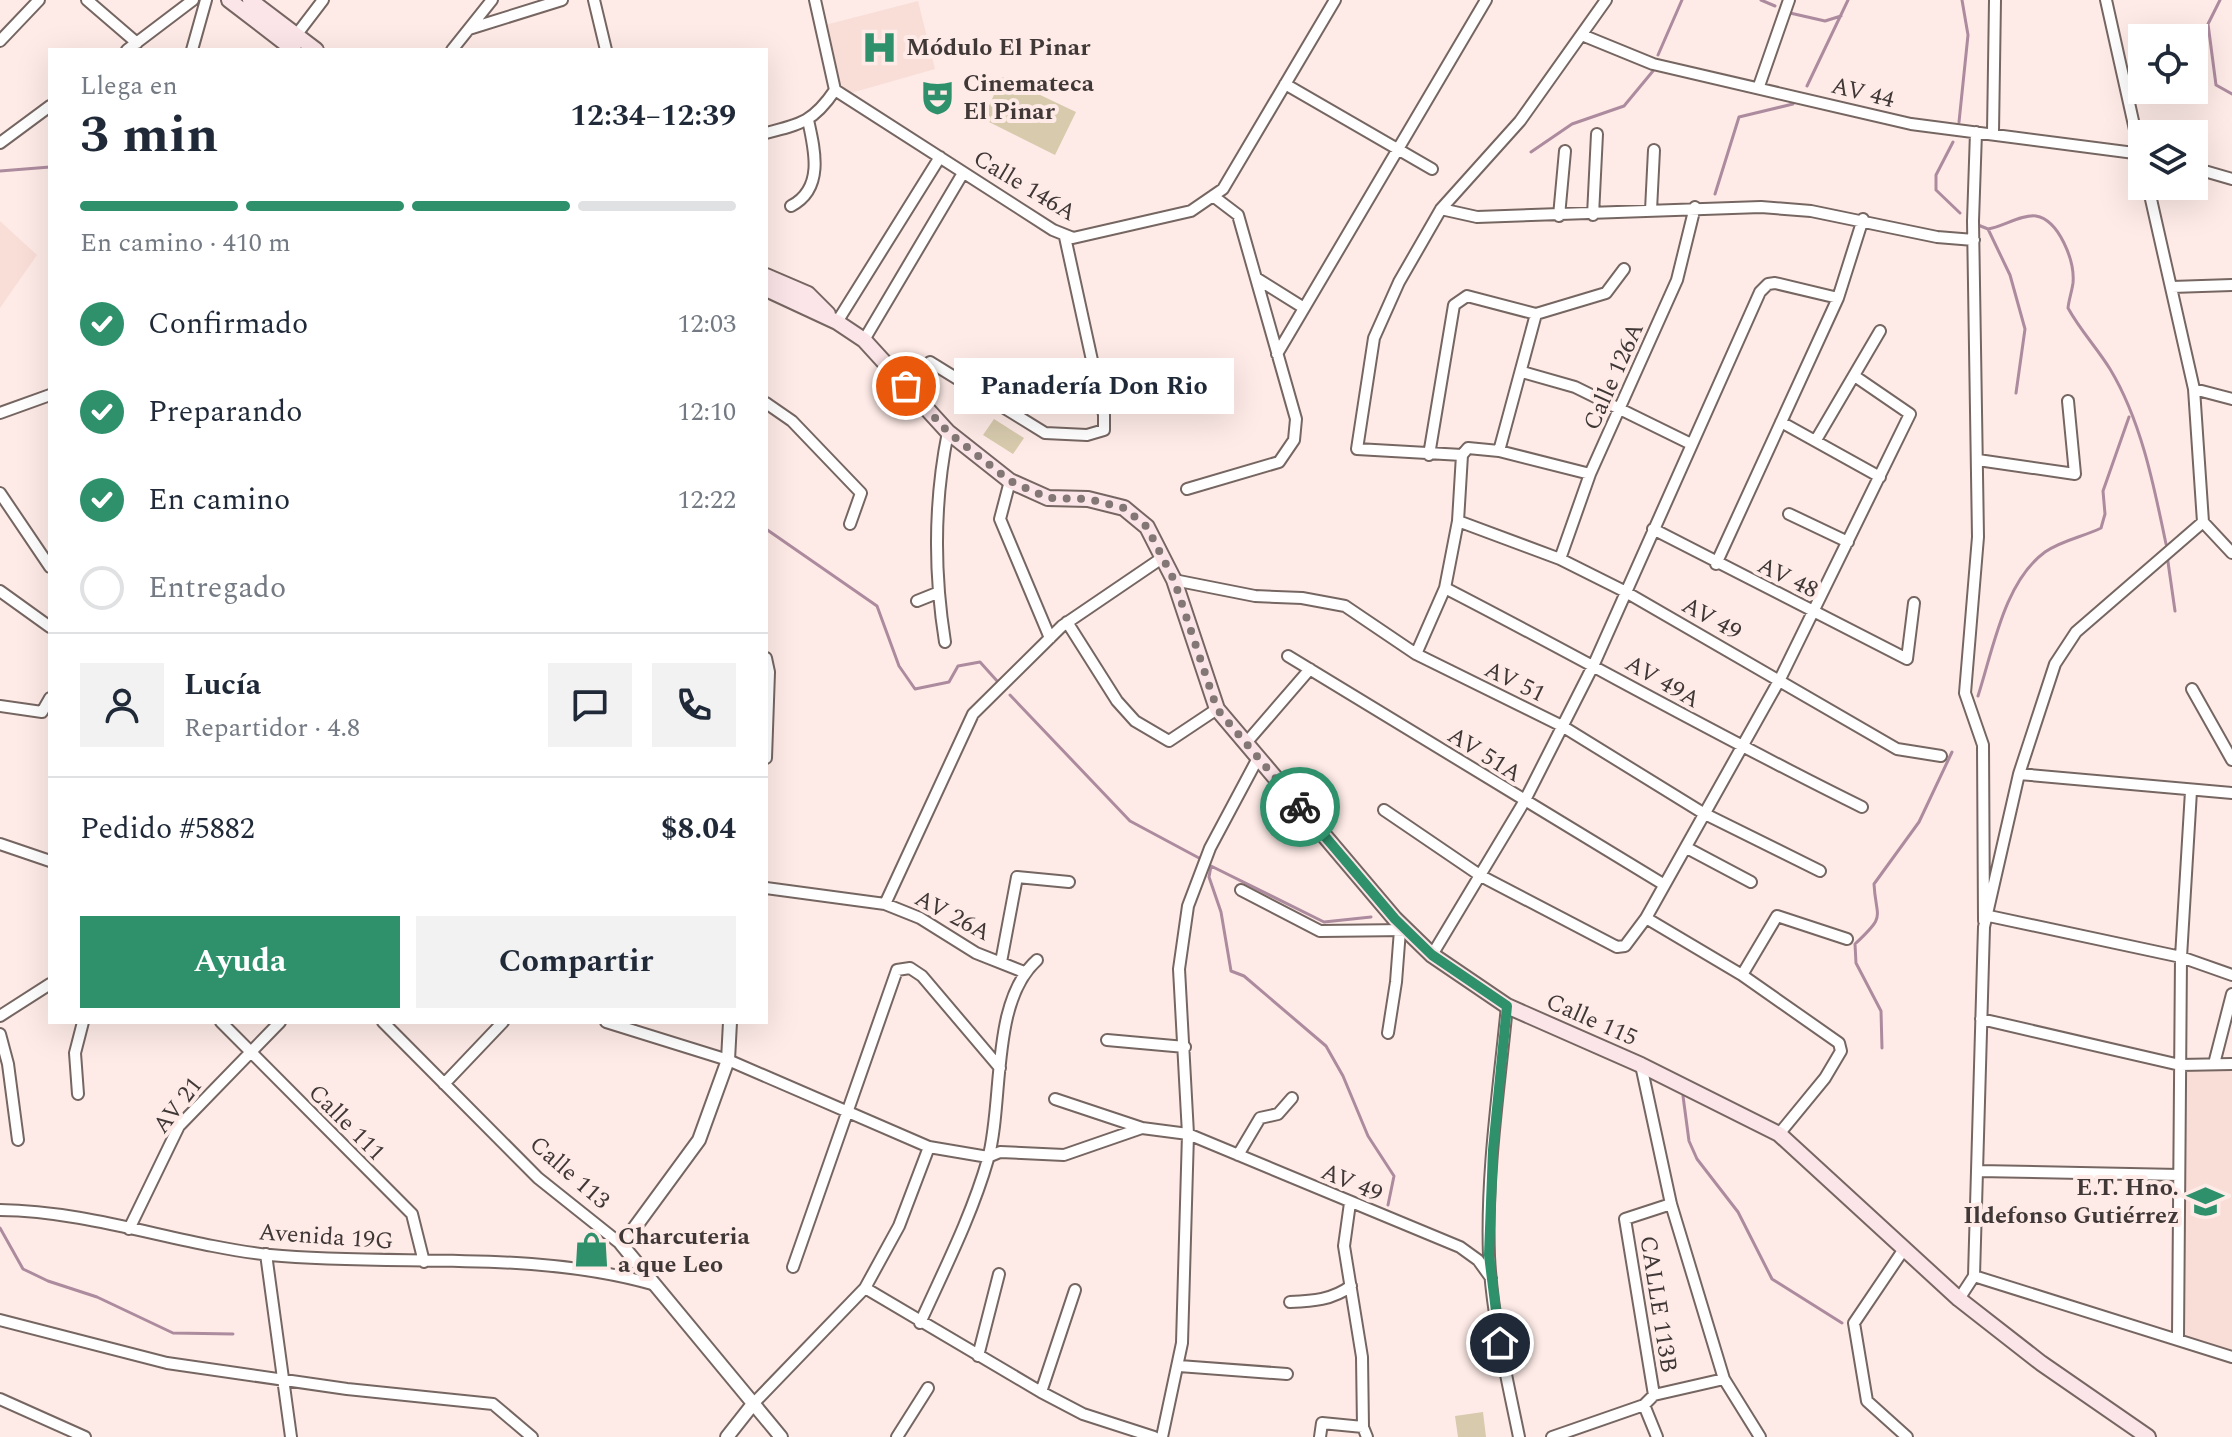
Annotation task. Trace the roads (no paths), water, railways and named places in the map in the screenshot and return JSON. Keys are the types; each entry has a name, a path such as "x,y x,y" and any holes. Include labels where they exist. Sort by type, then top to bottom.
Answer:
{"main road":[{"path":"229,0 292,45"},
{"path":"250,0 292,45"},
{"name":"Calle 115","path":"768,277 808,294 837,322"},
{"name":"Calle 115","path":"768,290 837,322 864,340 948,432 1010,481 1048,498 1088,499 1124,508 1147,527 1174,580 1217,709 1403,930 1432,955 1507,1006 1641,1065 1779,1134 1959,1299 2041,1363 2148,1437"}],"street":[{"path":"0,41 39,0"},
{"path":"87,0 132,47 193,0"},
{"path":"193,48 206,0"},
{"path":"292,45 323,0"},
{"path":"454,48 492,0"},
{"path":"469,29 560,0"},
{"path":"594,0 606,48"},
{"path":"768,132 819,114 835,90 815,0"},
{"name":"Calle 146A","path":"835,90 1065,237 1191,211 1223,189 1335,0"},
{"path":"1277,354 1486,0"},
{"path":"1462,455 1357,449 1374,338 1399,282 1441,209 1520,121 1606,0"},
{"path":"1759,86 1789,0"},
{"path":"1993,132 1995,0"},
{"path":"2106,0 2133,120"},
{"name":"AV 44","path":"1582,35 1653,64 1759,86 1911,124 1956,132 1993,132 2128,154"},
{"path":"1285,84 1432,169"},
{"path":"0,143 48,107"},
{"path":"791,206 804,199 811,189 816,157 808,120"},
{"path":"1959,1299 1974,1276 1984,927 1983,745 1965,693 1978,537 1974,240 1976,132"},
{"path":"1593,215 1597,134"},
{"path":"1651,210 1654,150"},
{"path":"1559,216 1565,151"},
{"path":"837,322 940,157"},
{"path":"2208,172 2232,179"},
{"path":"864,340 963,173"},
{"path":"1187,489 1279,462 1294,440 1296,419 1238,215 1213,196"},
{"path":"2151,200 2194,389 2203,522 2232,553"},
{"path":"1441,209 1477,217 1593,215 1695,207 1786,209 1863,219 1937,237 1974,240"},
{"name":"Calle 126A","path":"1560,559 1590,474 1677,280 1695,207"},
{"path":"1716,564 1838,298 1863,219"},
{"path":"930,362 1045,433 1087,435 1104,430 1104,415 1065,237"},
{"path":"1429,455 1454,305 1467,296 1536,314 1606,293 1624,269"},
{"path":"1256,278 1304,308"},
{"path":"1432,955 1524,802 1594,664 1689,443 1760,292 1768,284 1808,288 1838,298"},
{"path":"2172,287 2232,285"},
{"path":"1499,451 1536,314"},
{"path":"1816,440 1856,377 1880,331"},
{"path":"1522,372 1575,387 1689,443"},
{"path":"1384,810 1481,876 1617,947 1625,946 1646,918 1663,884 1687,848 1703,813 1780,679 1910,414 1856,377"},
{"path":"2194,389 2232,399"},
{"path":"0,413 48,396"},
{"path":"1978,460 2075,474 2068,401"},
{"path":"768,404 792,421 861,493 850,524"},
{"path":"1781,422 1880,477"},
{"path":"945,642 937,593 939,475 948,432"},
{"path":"1416,654 1445,588 1458,521 1462,455 1468,448 1499,451 1590,474"},
{"path":"1010,481 1000,519 1050,638"},
{"path":"0,493 48,564"},
{"path":"1789,514 1848,542"},
{"name":"AV 49","path":"1458,521 1560,559 1624,591 1897,749 1941,756"},
{"path":"1984,927 1989,916 2019,774 2055,664 2076,632 2203,522"},
{"name":"AV 48","path":"1653,529 1716,564 1907,659 1914,603"},
{"path":"885,904 969,721 1067,622 1162,558"},
{"name":"AV 51","path":"1174,580 1255,596 1302,598 1345,606 1416,654 1562,726 1703,813 1820,871"},
{"name":"AV 49A","path":"1445,588 1594,664 1740,747 1862,807"},
{"path":"0,591 48,626"},
{"path":"917,601 937,593"},
{"path":"1067,622 1117,701 1135,721 1169,741 1217,709"},
{"name":"AV 51A","path":"1288,656 1663,884"},
{"path":"768,667 768,701"},
{"path":"1246,743 1310,669"},
{"path":"2192,689 2232,760"},
{"path":"0,706 42,712 48,702"},
{"path":"1162,1437 1179,1366 1188,1134 1179,969 1188,906 1210,848 1258,758"},
{"path":"2019,774 2232,793"},
{"path":"2178,1338 2181,957 2191,791"},
{"path":"0,844 48,860"},
{"path":"1687,848 1751,882"},
{"path":"1001,962 1017,877 1069,882"},
{"name":"AV 26A","path":"768,888 885,904 909,912 960,945 1024,972"},
{"path":"1241,890 1320,931 1403,930 1388,1033"},
{"path":"1742,975 1777,916 1847,939"},
{"path":"1989,916 2181,957 2232,975"},
{"path":"1646,918 1742,975 1839,1043 1841,1051 1825,1078 1779,1134"},
{"path":"920,1323 957,1242 988,1157 1006,1024 1024,972 1037,960"},
{"path":"793,1267 894,977 902,968 910,968 922,976 1000,1068"},
{"path":"0,1016 48,985"},
{"path":"2214,1064 2232,994"},
{"path":"1507,1006 1493,1150 1491,1278 1519,1437"},
{"path":"1981,1019 2180,1065 2232,1064"},
{"path":"78,1094 75,1053 82,1024"},
{"name":"Calle 111","path":"223,1024 412,1214 424,1262"},
{"name":"AV 21","path":"129,1229 179,1126 278,1024"},
{"name":"Calle 113","path":"385,1024 538,1178 622,1245 781,1437"},
{"path":"444,1084 501,1024"},
{"path":"612,1024 728,1060 929,1147 988,1157 1000,1152 1064,1155 1142,1128"},
{"path":"622,1245 699,1140 728,1060 730,1024"},
{"path":"0,1034 8,1064 18,1140"},
{"path":"1107,1040 1185,1047"},
{"path":"1641,1065 1671,1204 1724,1379 1760,1437"},
{"path":"1238,1155 1260,1118 1278,1114 1292,1098"},
{"name":"AV 49","path":"1055,1099 1142,1128 1188,1134 1460,1247 1478,1260 1491,1278"},
{"path":"727,1437 753,1404 865,1288 899,1226 929,1147"},
{"path":"1978,1171 2179,1175"},
{"path":"1320,1437 1322,1423 1365,1432 1362,1357 1344,1246 1350,1203"},
{"name":"CALLE 113B","path":"1654,1395 1625,1219 1671,1204"},
{"name":"Avenida 19G","path":"0,1210 44,1210 266,1254 424,1262 562,1264 652,1284"},
{"path":"1904,1249 1854,1323 1867,1401 1907,1437"},
{"path":"266,1254 291,1437"},
{"path":"978,1356 999,1274"},
{"path":"1974,1276 2232,1357"},
{"path":"1290,1302 1317,1301 1339,1295 1351,1286"},
{"path":"865,1288 920,1323 1083,1414 1154,1437"},
{"path":"1041,1392 1075,1290"},
{"path":"0,1320 167,1363 493,1404 532,1437"},
{"path":"1179,1366 1287,1374"},
{"path":"1552,1437 1644,1405 1654,1395 1724,1379"},
{"path":"897,1437 928,1388"},
{"path":"0,1399 85,1437"},
{"path":"1644,1405 1657,1437"}],"waterway":[{"path":"1658,55 1682,0"},
{"path":"1761,0 1775,6"},
{"path":"1807,86 1848,0"},
{"path":"1959,122 1968,35 1962,0"},
{"path":"2220,0 2208,24 2216,85 2232,94"},
{"path":"1790,13 1825,21 1841,16"},
{"path":"1531,152 1572,124 1624,106 1653,71"},
{"path":"1715,194 1739,117 1793,104"},
{"path":"1953,142 1936,175 1936,190 1960,213"},
{"path":"0,171 48,167"},
{"path":"1978,225 1988,229 2036,216 2052,225 2064,243 2073,274 2068,308 2110,369 2130,410 2145,454 2166,544"},
{"path":"1988,229 2010,275 2025,329 2016,393"},
{"path":"1978,696 2002,618 2019,581 2045,552 2101,528 2105,514 2103,491 2129,417"},
{"path":"768,530 877,606 899,666 915,689 949,682 958,666 980,662 998,682"},
{"path":"2167,555 2175,611"},
{"path":"1010,695 1130,821 1199,858"},
{"path":"1882,1048 1881,1011 1856,963 1855,944 1876,921 1874,884 1919,822 1952,752"},
{"path":"1371,917 1324,922 1211,866 1209,877 1221,912 1231,971 1244,976 1326,1046 1343,1076 1368,1136 1394,1176 1388,1205"},
{"path":"1683,1096 1689,1141 1697,1159 1738,1212 1772,1279 1842,1323"},
{"path":"0,1228 23,1269 48,1281 97,1297 173,1333 233,1334"}],"place":[{"name":"Módulo El Pinar","path":"880,47"},
{"name":"Cinemateca El Pinar","path":"937,97"},
{"name":"Panadería Don Rio","path":"906,386"},
{"name":"E.T. Hno. Ildefonso Gutiérrez","path":"2205,1201"},
{"name":"Charcuteria a que Leo","path":"592,1250"}]}
